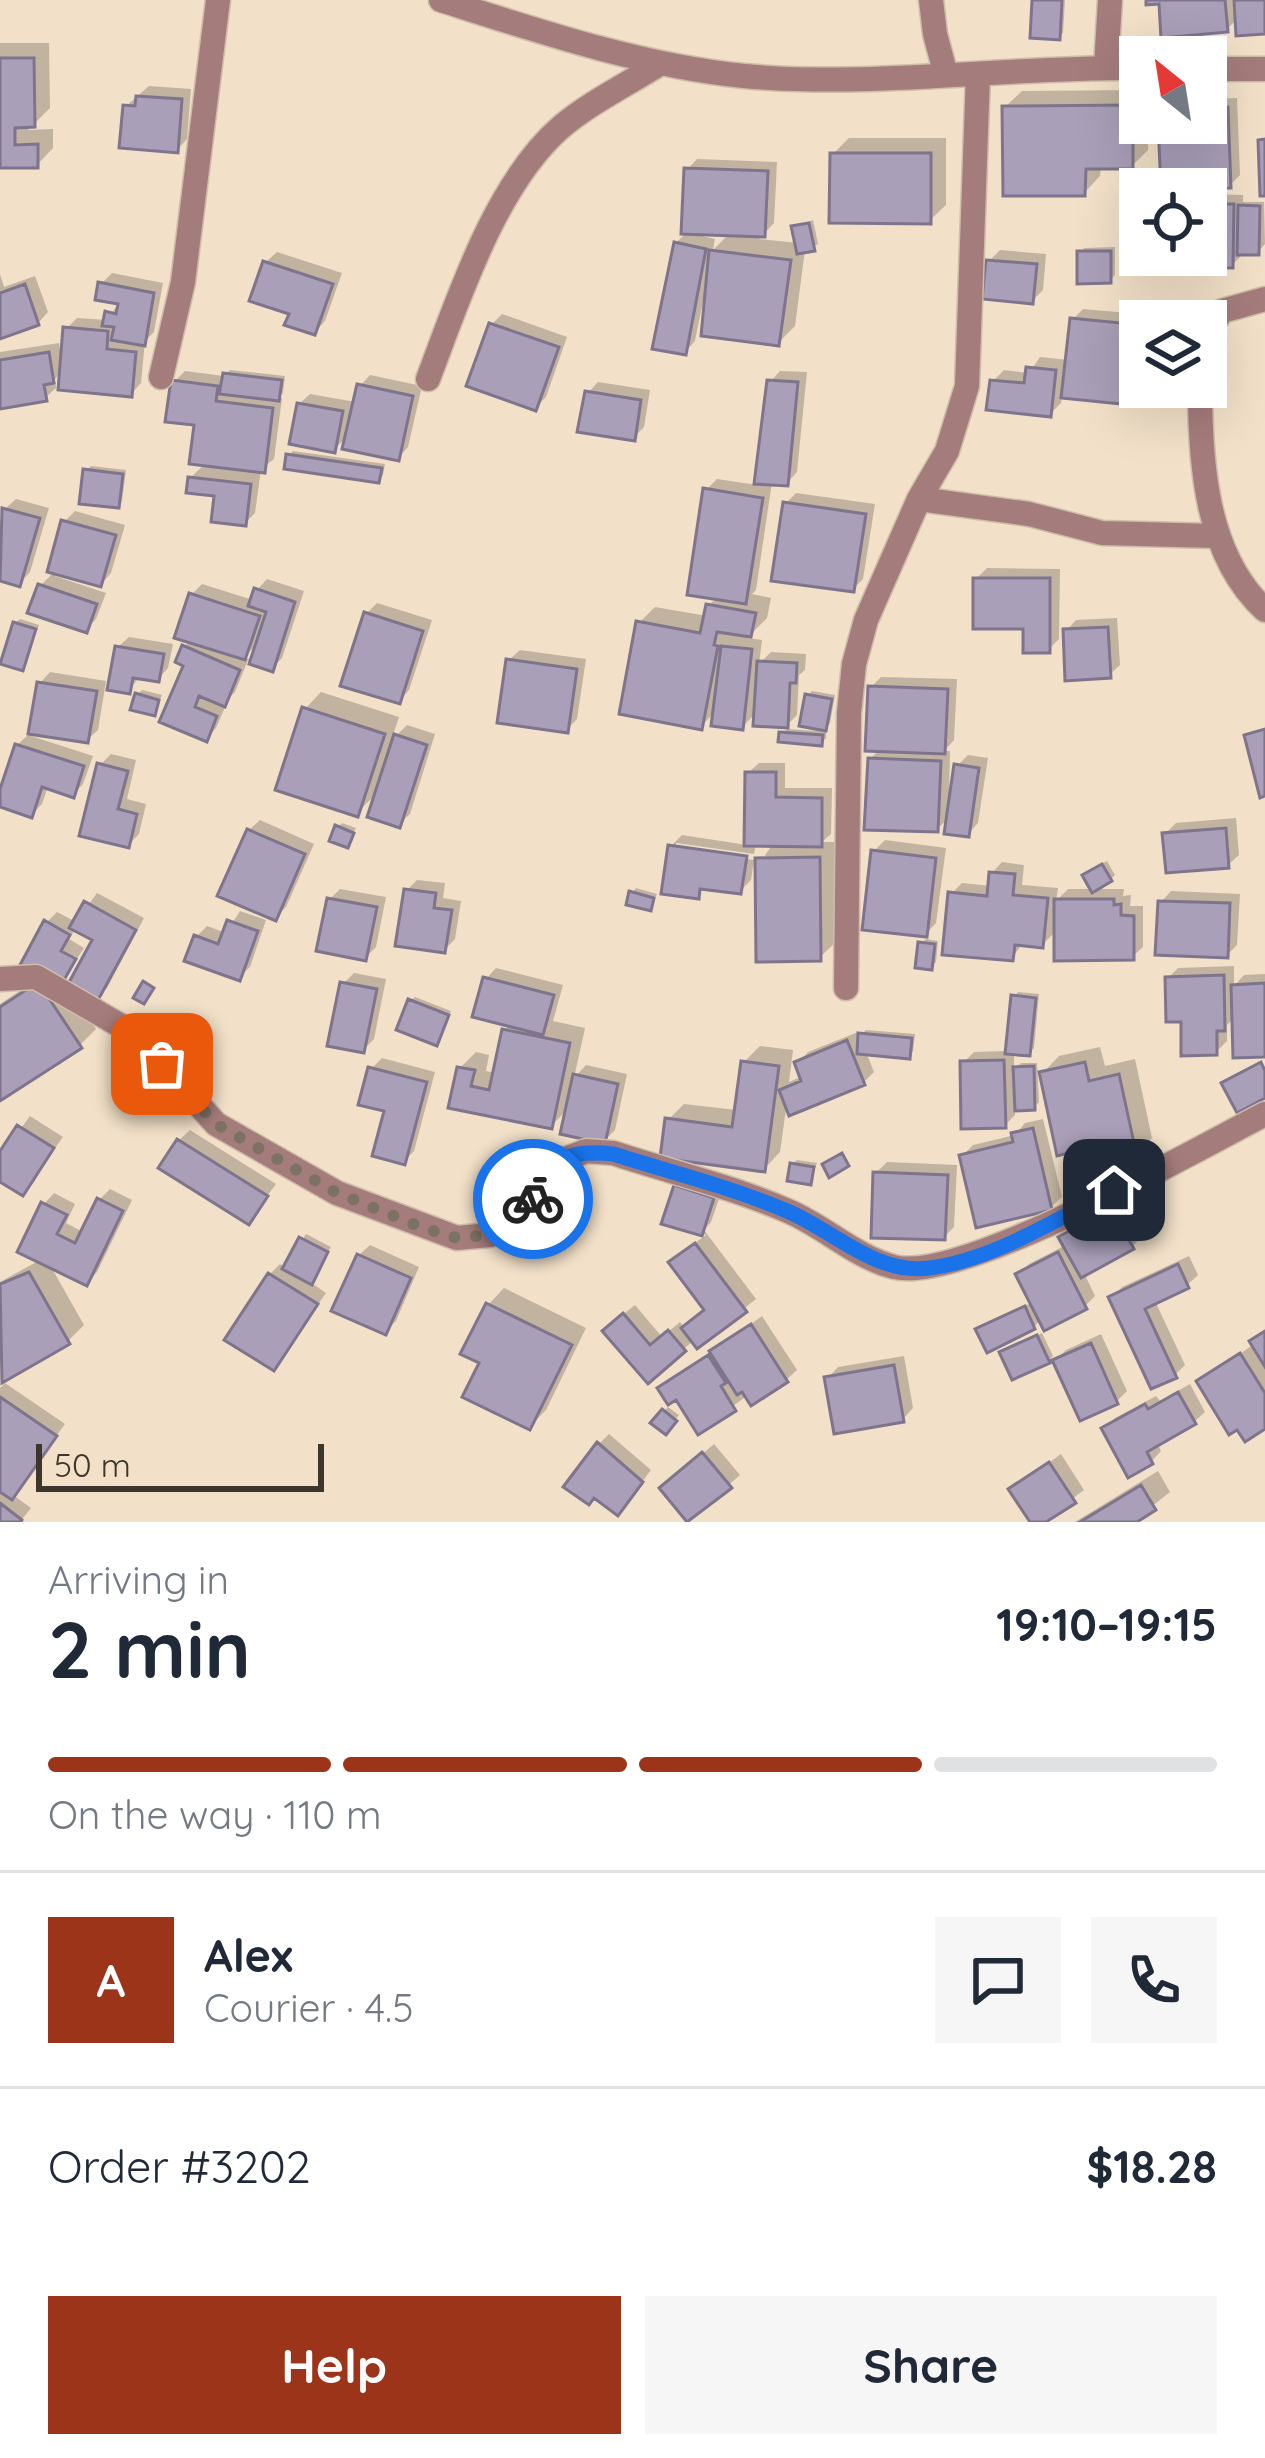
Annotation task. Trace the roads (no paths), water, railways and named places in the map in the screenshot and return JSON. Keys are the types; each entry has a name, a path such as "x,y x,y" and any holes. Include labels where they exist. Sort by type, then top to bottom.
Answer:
{"street":[{"path":"160,377 183,282 218,0"},
{"path":"441,0 661,64 766,76 1119,67"},
{"path":"931,0 946,75"},
{"path":"1106,67 1110,0"},
{"path":"428,379 473,258 520,177 559,129 661,64"},
{"path":"1227,69 1265,69"},
{"path":"846,988 848,756 854,664 866,620 919,499 947,451 967,386 978,74"},
{"path":"1227,310 1265,299"},
{"path":"1201,408 1215,536 1247,594 1265,610"},
{"path":"919,499 1029,514 1102,533 1215,536"},
{"path":"0,979 35,977 135,1034 216,1124 254,1146 337,1193 457,1238 490,1235 515,1224 554,1164 586,1151 613,1154 790,1212 894,1267 928,1268 990,1251 1265,1114"}]}
